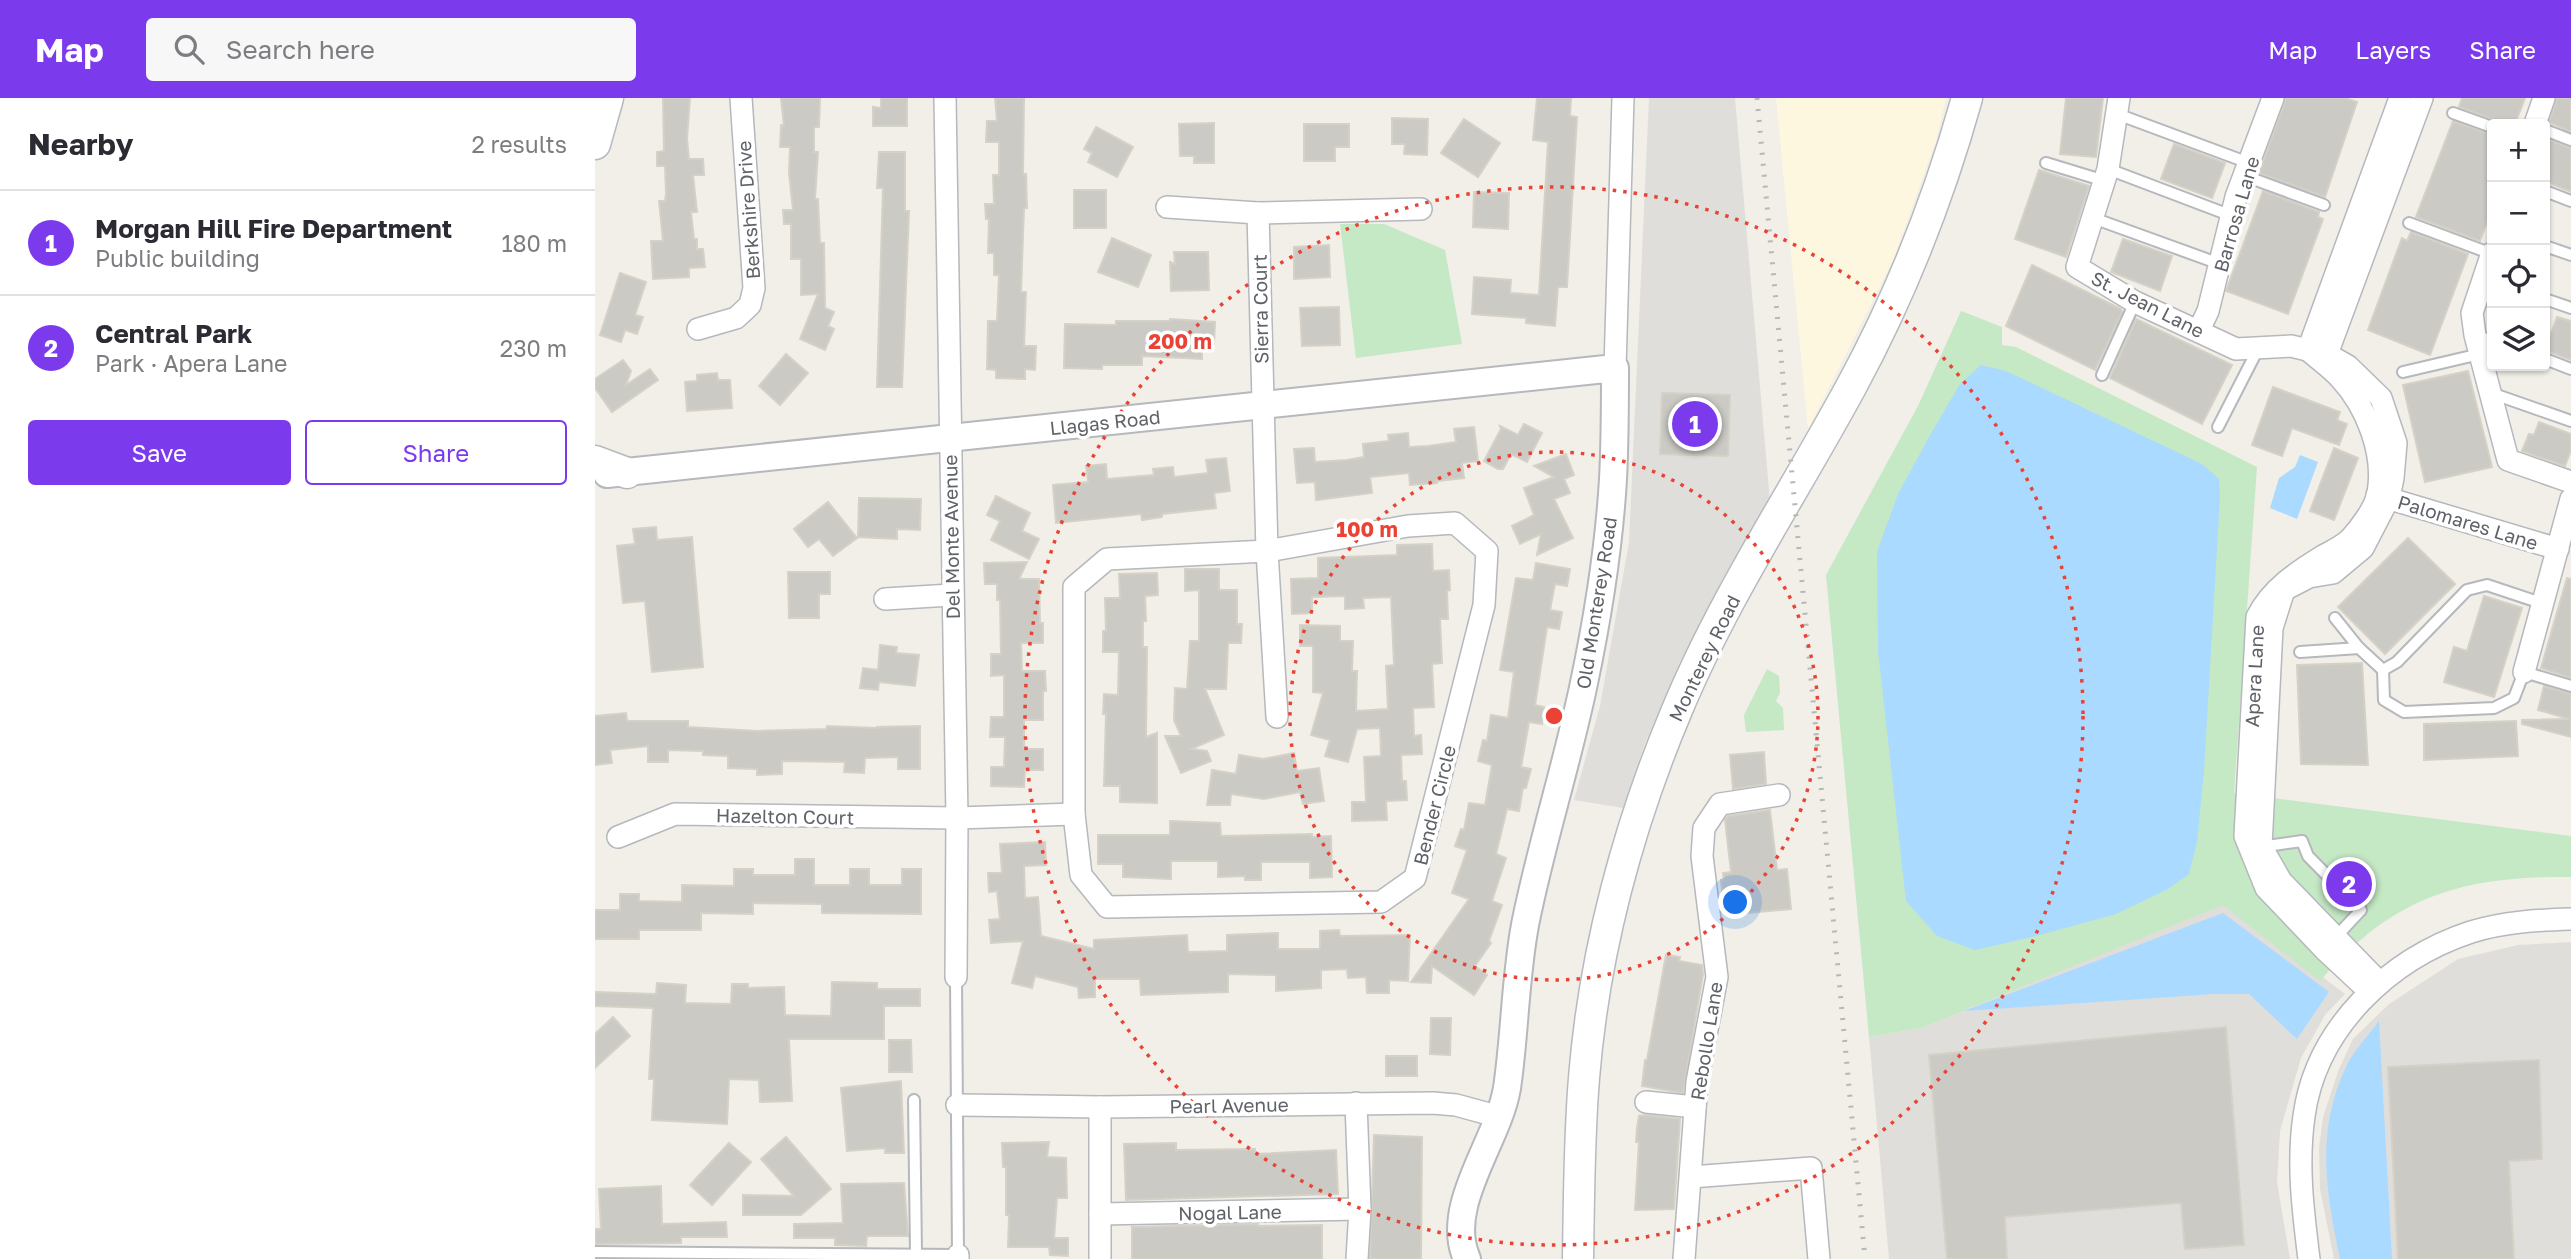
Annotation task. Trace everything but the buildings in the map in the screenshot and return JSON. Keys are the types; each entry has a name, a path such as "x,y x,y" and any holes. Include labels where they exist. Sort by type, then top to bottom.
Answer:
{"main road":[{"path":"595,144 608,98"},
{"name":"Monterey Road","path":"1578,1259 1581,1127 1591,1020 1612,911 1641,806 1677,709 1700,659 1853,384 1902,283 1941,184 1968,98"},
{"path":"595,461 627,472"}],"street":[{"name":"Berkshire Drive","path":"698,329 736,318 750,305 754,288 741,98"},
{"name":"Del Monte Avenue","path":"945,98 951,595 957,818 956,976"},
{"name":"Old Monterey Road","path":"1467,1259 1460,1232 1463,1212 1500,1117 1508,1079 1525,928 1581,697 1608,544 1613,478 1623,98"},
{"name":"Barrosa Lane","path":"2199,330 2208,310 2232,216 2273,98"},
{"path":"2317,352 2400,98"},
{"path":"2317,352 2422,98"},
{"path":"2537,119 2544,98"},
{"name":"St. Jean Lane","path":"2118,106 2106,175 2077,267 2135,302 2236,349 2291,346 2317,352"},
{"path":"1167,207 1258,213 1421,209"},
{"name":"Sierra Court","path":"1258,213 1262,406"},
{"path":"2487,279 2472,313 2482,343 2508,460 2571,482"},
{"name":"Apera Lane","path":"2317,352 2363,410 2375,442 2383,496 2349,540 2294,575 2266,600 2257,617 2245,836 2255,848 2266,888 2374,987"},
{"name":"Llagas Road","path":"595,476 1615,368"},
{"path":"1262,406 1277,717"},
{"name":"Palomares Lane","path":"2383,496 2558,549"},
{"name":"Palomares Lane","path":"2524,672 2571,499"},
{"name":"Bender Circle","path":"1455,523 1487,551 1484,605 1415,878 1381,902 1107,907 1081,876 1074,814 1074,587 1107,559 1267,551 1408,526 1455,523"},
{"path":"885,599 951,595"},
{"name":"Rebollo Lane","path":"1684,1259 1697,1082 1717,977 1702,856 1704,828 1720,804 1779,795"},
{"name":"Hazelton Court","path":"618,837 674,814 957,818"},
{"path":"957,818 1074,814"},
{"path":"2309,1259 2300,1193 2304,1114 2315,1071 2338,1029 2374,987 2434,948 2472,932 2528,921 2571,919"},
{"path":"1646,1102 1695,1107"},
{"path":"1356,1103 1360,1209 1357,1259"},
{"name":"Pearl Avenue","path":"957,1105 1456,1105 1500,1117"},
{"path":"1100,1107 1100,1259"},
{"path":"1691,1177 1811,1168 1819,1259"},
{"name":"Nogal Lane","path":"1100,1214 1360,1209"}],"lane":[{"path":"2118,106 2324,205"},
{"path":"2453,113 2487,126"},
{"path":"2550,132 2571,140"},
{"path":"2046,163 2106,175 2232,216"},
{"path":"2550,193 2571,201"},
{"path":"2093,218 2220,264"},
{"path":"2409,223 2487,251"},
{"path":"2550,248 2571,255"},
{"path":"2550,301 2571,308"},
{"path":"2102,374 2135,302"},
{"path":"2403,372 2482,343"},
{"path":"2218,427 2258,349"},
{"path":"2550,361 2571,369"},
{"path":"2491,393 2571,421"},
{"path":"2383,670 2397,662 2467,590 2487,585 2544,604"},
{"path":"2335,618 2359,648 2383,670 2384,700 2404,712 2494,708 2514,698 2524,672 2571,686"},
{"path":"2300,652 2359,648"},
{"path":"2255,848 2302,841 2308,856 2361,910 2330,944"},
{"path":"595,1252 916,1254 958,1257 956,976"},
{"path":"914,1100 916,1254"}],"shaded area":[{"path":"1649,98 1735,98 1770,502 1724,576 1679,664 1645,743 1623,808 1574,800 1600,706 1629,542"},
{"path":"1776,98 1946,98 1936,141 1893,260 1808,429"},
{"path":"2226,903 2345,994 2325,1015 2301,1058 2280,1131 2277,1182 2290,1259 1889,1259 1869,1037 1921,1028"},
{"path":"2571,942 2571,1259 2334,1259 2320,1189 2319,1148 2323,1117 2339,1069 2353,1039 2389,1004 2458,959 2518,945"}],"green space":[{"path":"1340,224 1384,224 1445,250 1462,344 1356,358"},
{"path":"1961,311 2002,327 2002,345 2016,347 2257,467 2234,793 2571,836 2571,877 2496,881 2463,887 2432,897 2403,910 2375,929 2347,952 2320,981 2223,905 1921,1028 1869,1037 1826,575 1918,406"},
{"path":"1767,669 1779,676 1780,693 1776,701 1783,708 1784,730 1746,732 1744,715"}],"water":[{"path":"1981,365 2006,371 2202,464 2219,479 2220,496 2204,770 2197,842 2189,874 2168,889 2116,914 1975,950 1937,936 1906,901 1878,651 1877,552 1898,494 1929,437 1960,384"},
{"path":"2300,455 2318,462 2297,519 2270,508 2279,478 2295,467"},
{"path":"2223,913 2329,992 2297,1039 2249,994 1964,1011"},
{"path":"2379,1021 2392,1259 2340,1259 2326,1161 2330,1113 2347,1065"}],"railway":[{"path":"1757,98 1865,1259"}],"place":[{"name":"Morgan Hill Fire Department","path":"1695,424"},
{"name":"Central Park","path":"2349,884"}]}
